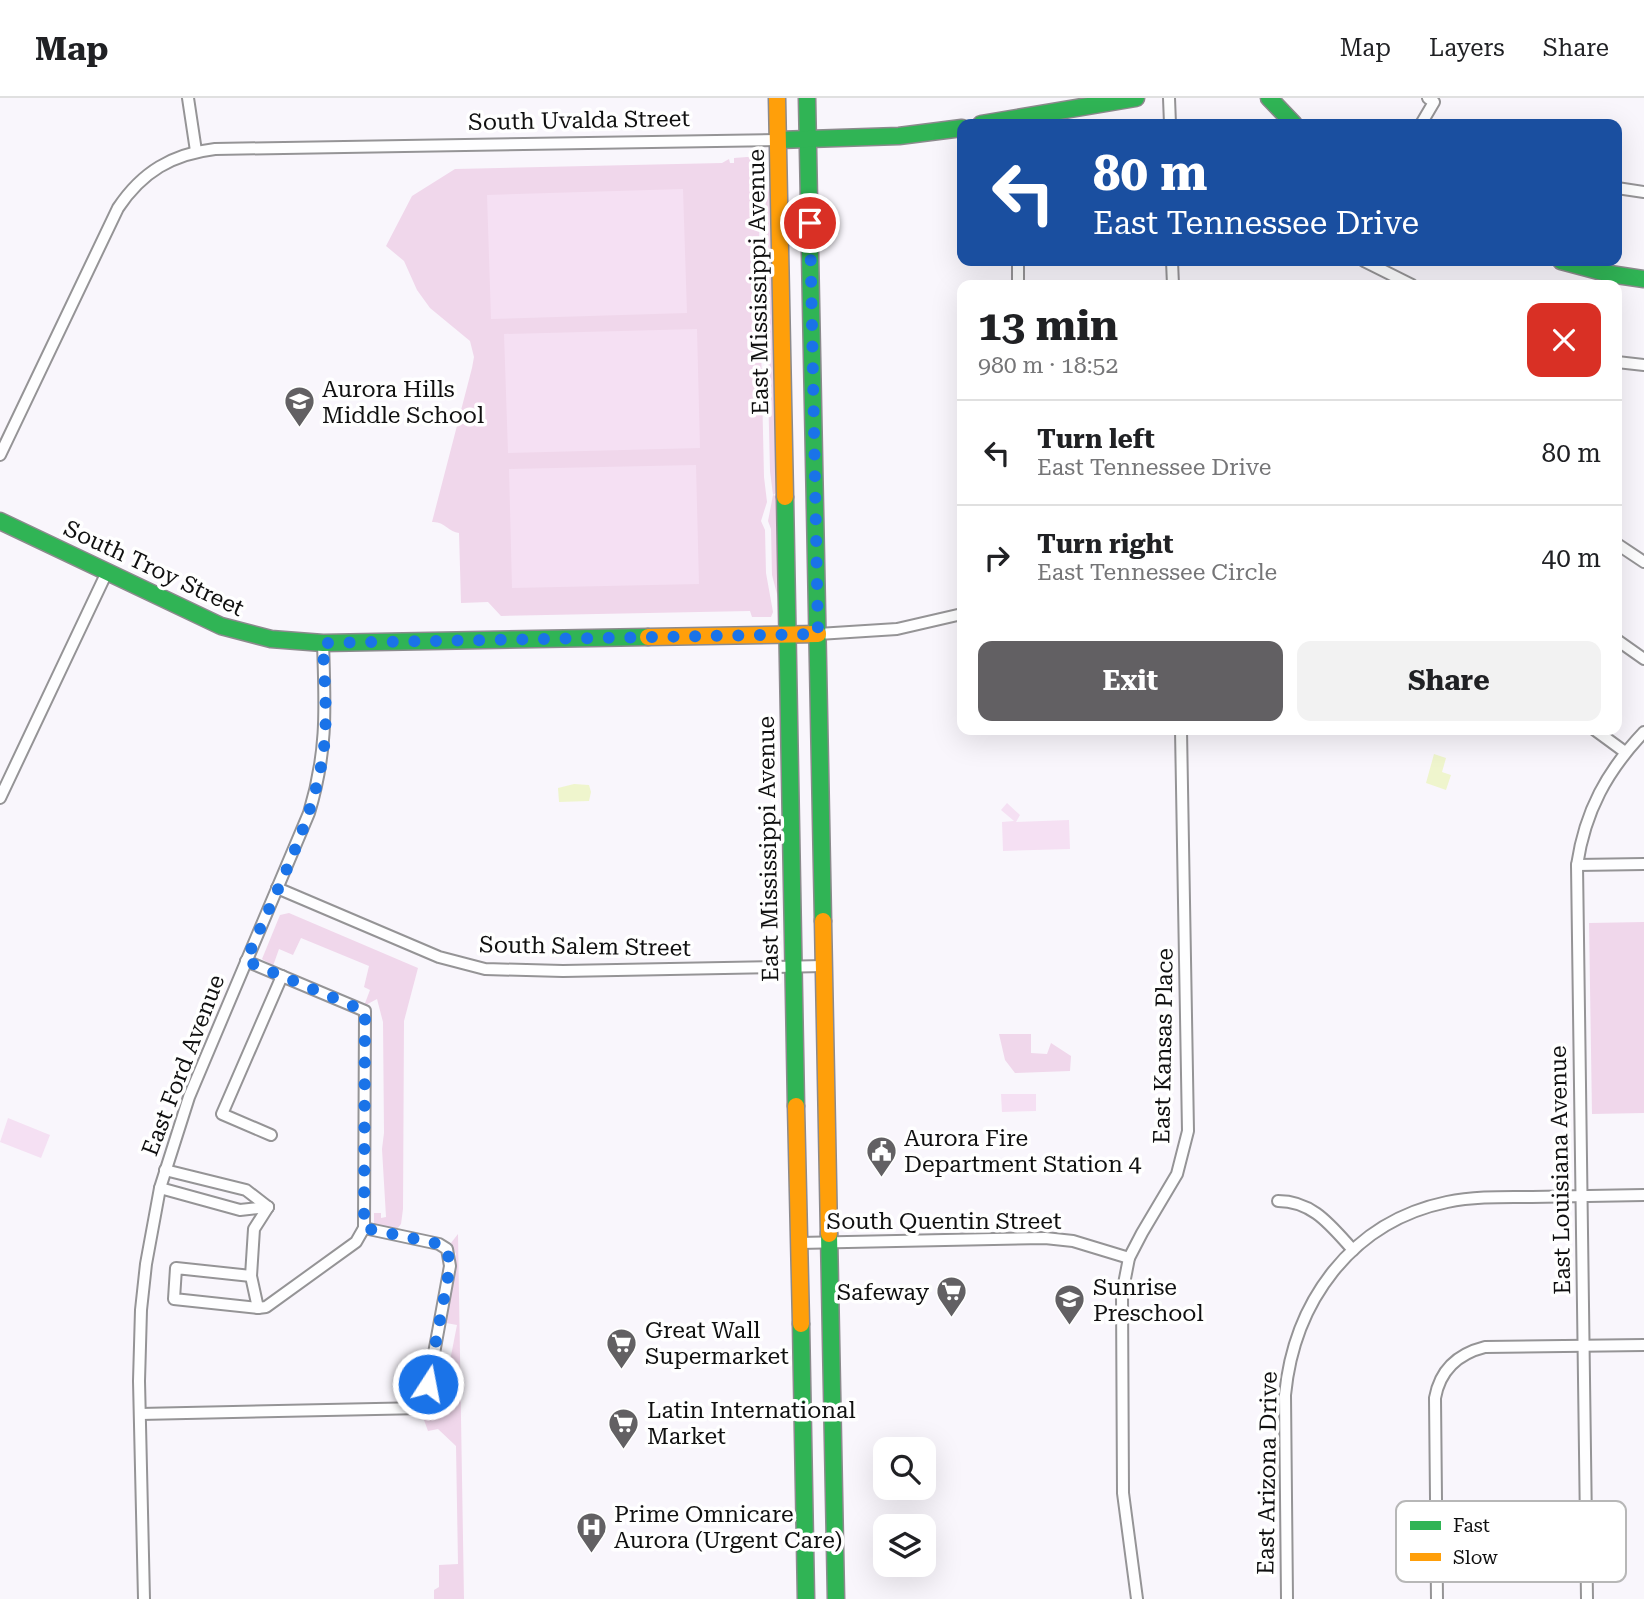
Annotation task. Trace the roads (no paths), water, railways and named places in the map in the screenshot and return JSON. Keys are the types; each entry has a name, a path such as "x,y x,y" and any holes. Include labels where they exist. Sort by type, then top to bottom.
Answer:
{"main road":[{"name":"East Mississippi Avenue","path":"777,98 806,1599"},
{"path":"807,98 836,1599"},
{"path":"1026,119 1136,98"},
{"path":"1269,98 1289,119"},
{"name":"South Uvalda Street","path":"778,140 906,135 957,129"},
{"path":"1578,266 1644,279"},
{"name":"South Troy Street","path":"0,522 237,632 277,641 323,643 818,634"}],"street":[{"path":"188,98 196,151"},
{"path":"1169,98 1170,119"},
{"path":"1423,119 1433,99"},
{"name":"South Uvalda Street","path":"0,456 118,208 139,180 169,160 196,151 229,149 778,140"},
{"path":"1622,189 1644,192"},
{"path":"1374,266 1402,280"},
{"path":"1622,363 1644,365"},
{"path":"1622,547 1644,562"},
{"path":"0,798 107,572"},
{"name":"South Troy Street","path":"818,634 897,629 957,615"},
{"name":"East Ford Avenue","path":"144,1599 141,1310 146,1264 160,1188 189,1097 309,813 323,758 323,643"},
{"path":"1622,644 1644,659"},
{"name":"East Louisiana Avenue","path":"1586,1501 1577,865 1585,824 1594,800 1625,751 1644,732"},
{"name":"East Kansas Place","path":"1137,1599 1123,1493 1121,1310 1123,1283 1129,1258 1177,1174 1188,1131 1181,735"},
{"path":"1602,735 1625,751"},
{"path":"1577,865 1644,864"},
{"name":"South Salem Street","path":"277,888 439,957 485,969 564,971 824,966"},
{"path":"246,961 365,1011 364,1228 356,1242 266,1307 173,1299 176,1268 251,1276"},
{"path":"271,1135 222,1114 282,976"},
{"path":"165,1170 246,1190 268,1208"},
{"path":"160,1188 240,1210 268,1208"},
{"name":"East Arizona Drive","path":"1287,1599 1287,1374 1294,1342 1306,1312 1329,1276 1368,1238 1395,1221 1446,1202 1489,1197 1644,1195"},
{"path":"1278,1200 1298,1202 1309,1207 1353,1250"},
{"path":"258,1308 251,1276 254,1229 268,1208"},
{"path":"140,1414 424,1408 450,1266 447,1249 439,1244 364,1228"},
{"name":"South Quentin Street","path":"799,1243 1045,1238 1073,1241 1129,1258"},
{"path":"1436,1501 1435,1398 1442,1376 1460,1356 1485,1347 1644,1345"}],"place":[{"name":"Aurora Hills Middle School","path":"299,429"},
{"name":"Aurora Fire Department Station 4","path":"881,1178"},
{"name":"Safeway","path":"952,1319"},
{"name":"Sunrise Preschool","path":"1070,1327"},
{"name":"Great Wall Supermarket","path":"622,1370"},
{"name":"Latin International Market","path":"624,1450"},
{"name":"Prime Omnicare Aurora (Urgent Care)","path":"591,1554"}]}
